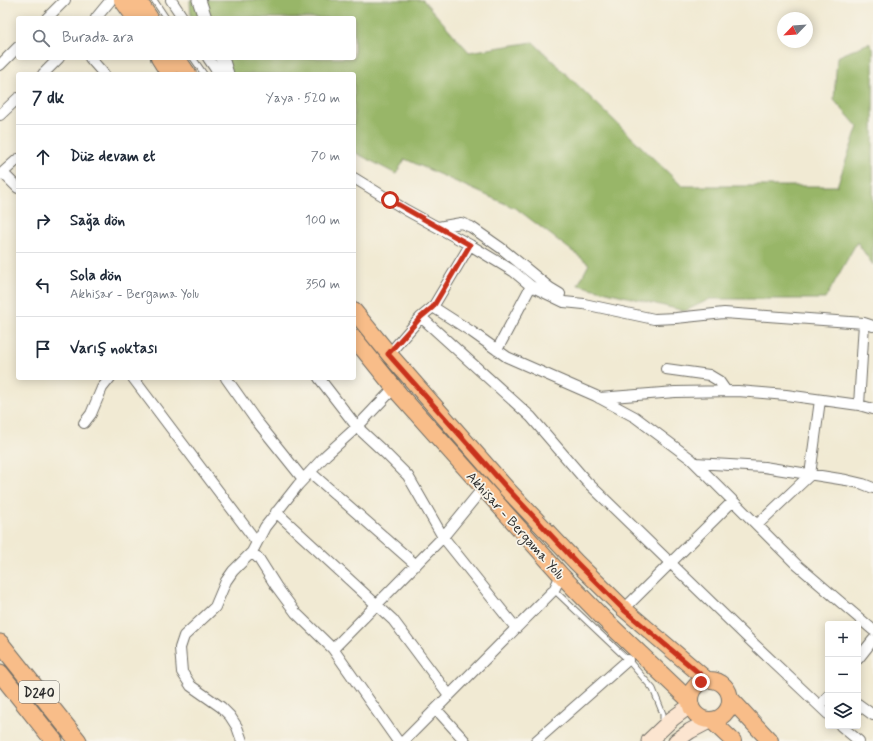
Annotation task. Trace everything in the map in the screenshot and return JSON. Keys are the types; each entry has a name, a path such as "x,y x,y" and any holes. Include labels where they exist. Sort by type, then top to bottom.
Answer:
{"highway":[{"name":"D240","path":"0,643 78,741"},
{"name":"D240","path":"0,673 54,741"}],"main road":[{"path":"122,0 134,16"},
{"path":"138,0 149,16"},
{"path":"160,60 168,72"},
{"path":"178,60 186,72"},
{"name":"Akhisar - Bergama Yolu","path":"356,314 388,354 507,488 576,562 624,610 707,680 719,682 724,686 728,691 730,698 770,741"},
{"name":"Akhisar - Bergama Yolu","path":"356,340 394,388 561,575 691,703 698,716 711,720 733,741"},
{"path":"649,741 691,703 693,690 696,685 707,680"},
{"path":"676,741 690,731 723,715 727,710 730,698"}],"street":[{"path":"49,16 65,0"},
{"path":"98,16 110,0"},
{"path":"171,0 182,16"},
{"path":"199,0 204,16"},
{"path":"0,65 16,49"},
{"path":"45,72 57,60"},
{"path":"92,60 102,72"},
{"path":"209,60 218,72"},
{"path":"223,60 227,72"},
{"path":"0,115 16,100"},
{"path":"16,161 1,174 16,186"},
{"path":"356,179 406,210 514,271 531,286 564,302 584,304 654,319 724,313 868,325 859,405"},
{"path":"438,227 461,223 471,227 507,252 550,288 584,304"},
{"path":"388,354 421,317 433,307 470,245"},
{"path":"497,350 531,286"},
{"path":"433,307 472,332 507,358 598,398 635,417 695,463 796,564 873,630"},
{"path":"421,317 530,417 586,481 825,711"},
{"path":"666,369 709,375 719,381 726,391"},
{"path":"84,423 92,414 102,388 108,380"},
{"path":"135,380 256,541"},
{"path":"227,380 255,419 306,476 416,565"},
{"path":"321,380 357,427 408,476 443,537 516,628"},
{"path":"242,741 237,727 230,716 191,686 182,672 180,648 184,636 215,607 223,587 233,571 252,552 264,527 306,476 357,427 394,388"},
{"path":"598,398 726,391 786,395 859,405 873,409"},
{"path":"757,525 810,475 820,400"},
{"path":"695,463 764,467 863,484 873,488"},
{"path":"333,649 443,537 483,488"},
{"path":"624,610 733,501"},
{"path":"276,512 393,620 449,696"},
{"path":"252,552 259,559 276,586 296,613 333,649 396,740 399,741"},
{"path":"404,741 554,590 561,575"},
{"path":"860,657 873,640"},
{"path":"536,741 628,660"},
{"path":"820,706 825,700"},
{"path":"861,706 873,715"},
{"path":"436,709 465,741"},
{"path":"845,729 859,741"}],"lane":[{"path":"154,0 165,16"},
{"path":"194,60 203,72"},
{"path":"554,590 628,660 653,689 664,714 663,729"}],"green space":[{"path":"190,0 423,0 469,52 533,42 682,186 837,186 858,127 834,100 837,57 869,43 873,49 873,265 857,242 825,299 710,299 685,311 578,285 589,264 517,209 405,159 396,174 356,153 356,72 221,72 213,60 356,60 356,16 191,16"}],"route":[{"path":"390,200 470,245 433,307 421,317 388,354 507,488 576,562 624,610 707,680 701,682"}]}
